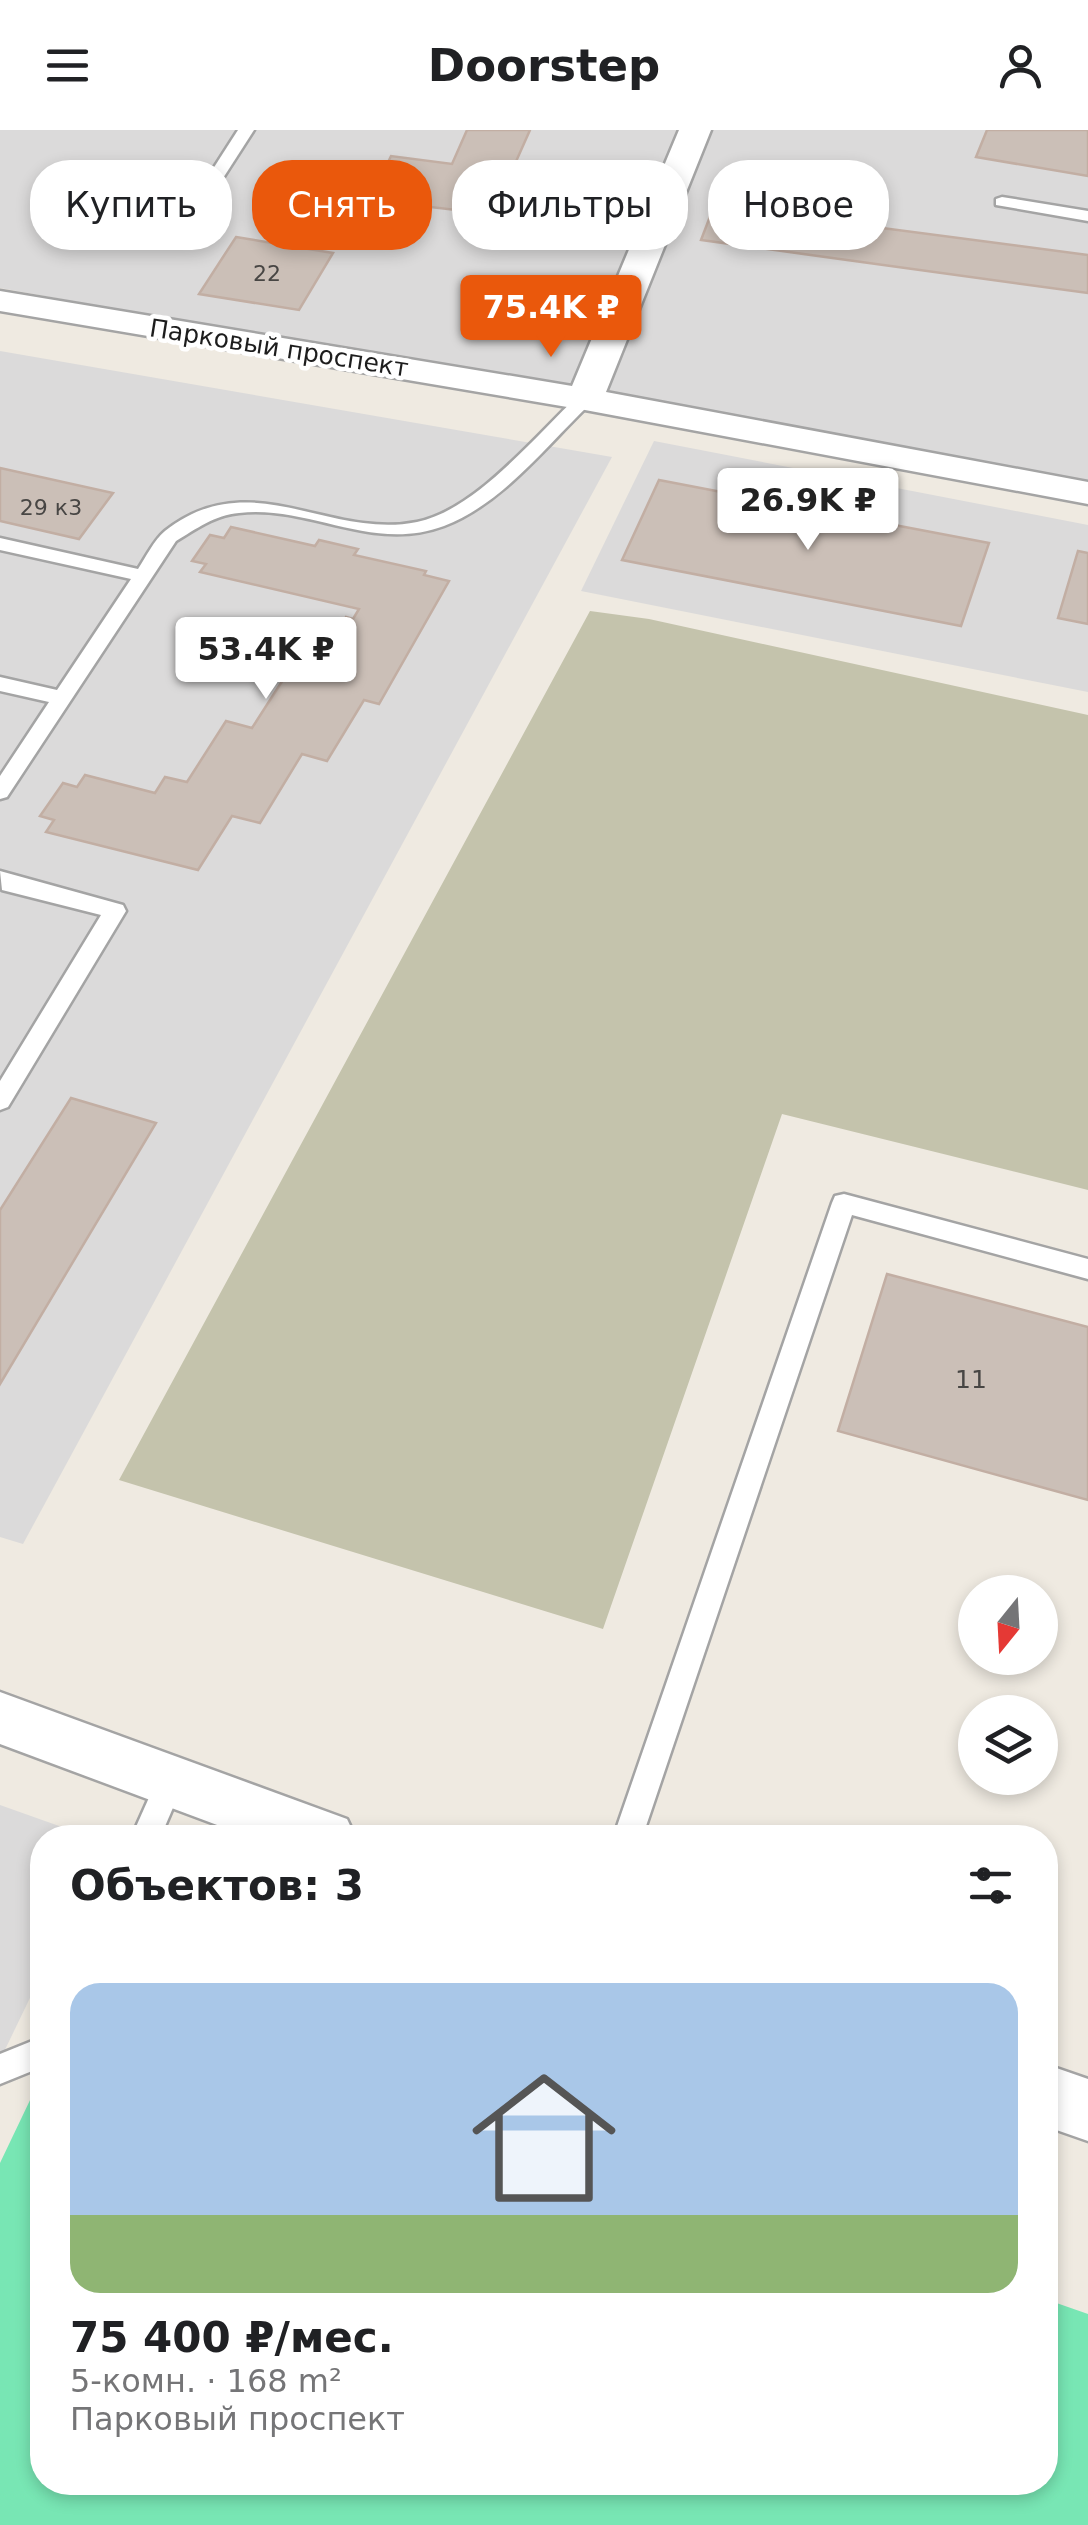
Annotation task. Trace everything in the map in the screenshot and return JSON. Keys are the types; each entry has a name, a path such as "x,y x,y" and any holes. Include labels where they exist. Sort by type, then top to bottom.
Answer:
{"street":[{"path":"585,399 695,130"},
{"name":"Парковый проспект","path":"0,302 585,399 1088,493"},
{"path":"0,1718 291,1825"},
{"path":"1058,2100 1088,2110"}],"lane":[{"path":"227,160 246,130"},
{"path":"1002,202 1088,216"},
{"path":"0,792 169,537 196,517 235,506 264,504 384,530 421,528 468,506 585,399"},
{"path":"0,544 144,576"},
{"path":"0,684 61,698"},
{"path":"0,879 10,885 115,912 0,1102"},
{"path":"631,1825 844,1203 1088,1269"},
{"path":"151,1825 170,1782"},
{"path":"0,2069 30,2057"}],"shaded area":[{"path":"0,130 1088,130 1088,484 0,288"},
{"path":"0,351 612,457 23,1544 0,1537"},
{"path":"654,441 1088,525 1088,692 581,591"},
{"path":"590,611 649,619 1088,715 1088,1190 782,1114 603,1629 119,1480"},
{"path":"0,1805 56,1825 30,1825 30,1998 0,2060"}],"green space":[{"path":"30,2100 30,2495 1058,2495 1058,2304 1088,2314 1088,2525 0,2525 0,2163"}],"building":[{"path":"467,130 530,130 517,160 454,160"},
{"path":"987,130 1088,130 1088,176 976,157"},
{"path":"391,156 422,160 389,160"},
{"path":"432,161 452,164 452,209 432,207"},
{"path":"708,222 708,241 701,240"},
{"path":"889,229 1088,255 1088,293 774,250 889,250"},
{"path":"236,237 252,240 252,250 333,253 299,310 199,294 228,250 232,250"},
{"path":"0,468 113,493 79,539 0,521"},
{"path":"659,480 989,543 961,626 622,560"},
{"path":"231,527 315,546 319,540 358,549 354,555 426,571 424,575 449,581 379,704 364,700 327,761 302,754 260,823 232,816 198,870 46,832 54,820 40,816 63,783 77,787 85,775 155,793 165,777 187,782 226,721 252,728 290,669 311,674 346,617 353,619 359,609 200,572 206,564 192,561 210,535 224,538"},
{"path":"1078,551 1088,553 1088,624 1058,618"},
{"path":"71,1098 156,1123 0,1384 0,1210"},
{"path":"887,1274 1088,1327 1088,1500 838,1431"}]}
